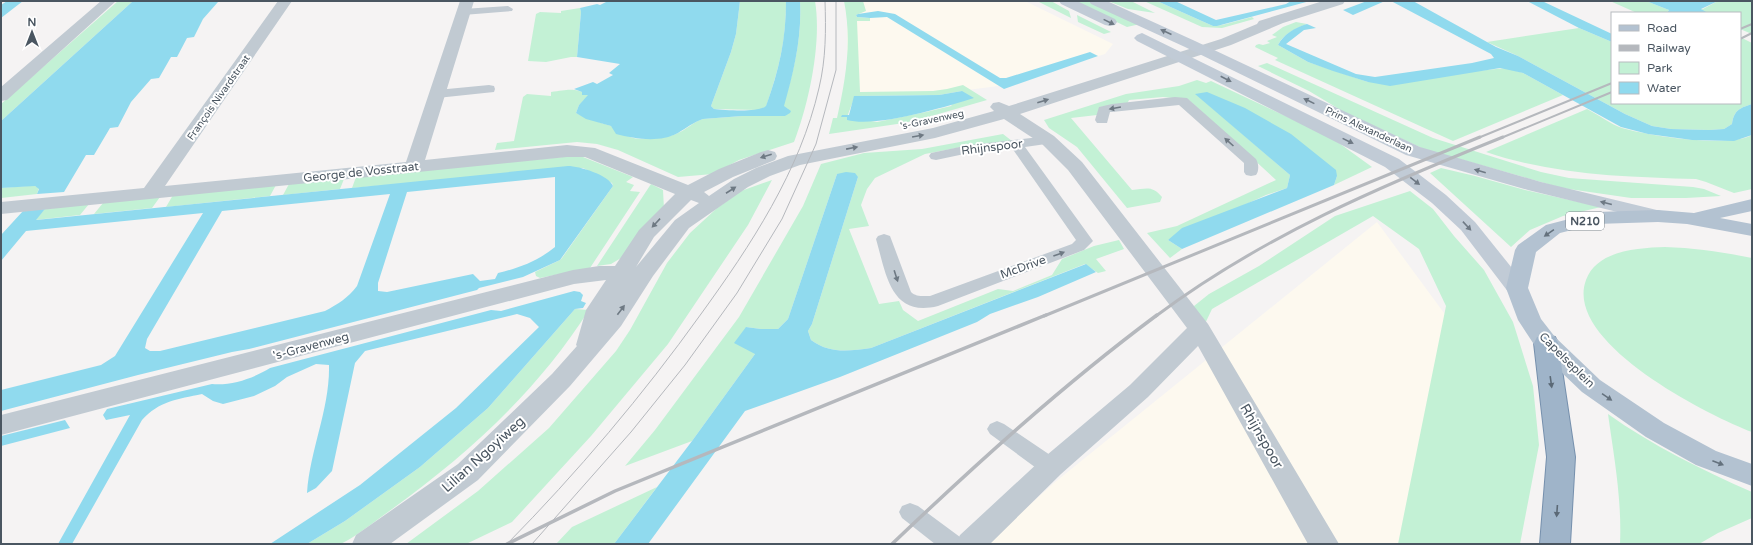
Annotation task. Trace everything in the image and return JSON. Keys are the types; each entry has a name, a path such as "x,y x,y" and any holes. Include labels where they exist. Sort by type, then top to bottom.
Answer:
{"highway":[{"path":"1546,343 1561,457 1555,544"}],"main road":[{"name":"Prins Alexanderlaan","path":"1066,1 1186,50 1413,151 1535,186 1658,216"},
{"name":"Prins Alexanderlaan","path":"1096,1 1392,163 1439,200 1468,226 1517,288"},
{"path":"1687,218 1752,206"},
{"name":"N210","path":"1517,288 1526,250 1553,229 1596,218 1658,216 1687,218 1752,230"},
{"name":"Capelseplein","path":"1517,288 1530,320 1546,343 1591,386 1655,430 1706,458 1752,475"}],"street":[{"path":"1,96 109,1"},
{"name":"François Nivardstraat","path":"150,193 285,1"},
{"name":"'s-Gravenweg","path":"1,425 573,277 632,273 682,224 711,203 763,172 788,162 811,156 935,133 1000,109 1338,1"},
{"path":"414,166 465,7"},
{"name":"'s-Gravenweg","path":"632,273 646,234 671,208 689,192 747,163 783,151 862,133 1000,109"},
{"name":"Rhijnspoor","path":"1000,109 1048,140 1075,166 1200,329 1324,544"},
{"name":"George de Vosstraat","path":"1,208 567,151 588,152 689,192 711,203"},
{"name":"Lilian Ngoyiweg","path":"367,544 468,472 561,380 625,304 632,273"},
{"path":"971,544 1051,467 1139,391 1200,329"}],"lane":[{"path":"465,7 508,8"},
{"path":"437,94 489,88"},
{"path":"1102,120 1104,110 1112,108 1182,101 1251,162 1251,172"},
{"name":"Rhijnspoor","path":"936,156 970,149 1048,140"},
{"name":"McDrive","path":"884,239 900,289 906,297 918,302 932,302 1078,247 1085,241 1016,144"},
{"path":"997,429 1051,467"},
{"path":"910,512 952,544"}],"shaded area":[{"path":"847,1 1025,1 1113,44 1105,54 1006,85 921,96 847,96"},
{"path":"1377,222 1458,332 1452,544 986,544 1054,483"}],"green space":[{"path":"118,1 133,1 1,121 1,104"},
{"path":"740,1 786,1 785,29 775,80 766,107 758,110 714,109 711,106 736,34"},
{"path":"800,1 815,1 817,35 813,72 809,91 805,109 794,142 739,160 713,174 678,177 618,150 597,144 577,142 495,150 497,143 514,141 523,97 527,94 551,96 551,92 570,90 583,92 589,95 579,105 576,113 611,126 630,137 640,139 659,138 672,135 703,119 742,116 785,116 788,109 783,106 794,67 800,28"},
{"path":"844,1 863,1 866,11 856,15 857,17 870,18 870,21 857,21 860,92 933,91 963,85 987,100 904,123 829,134 833,118 837,118 843,89 848,45","holes":["962,91 951,106 877,122 847,117 855,96 939,95"]},
{"path":"1037,1 1051,1 1069,11 1071,18"},
{"path":"1073,1 1090,1 1140,24 1127,27"},
{"path":"1108,1 1131,1 1155,13 1128,9"},
{"path":"1144,1 1157,1 1213,26 1252,17 1254,19 1222,28 1202,27"},
{"path":"1610,1 1646,1 1669,10 1668,12 1635,12"},
{"path":"1718,1 1752,1 1752,34 1741,29 1741,12 1706,12 1701,10"},
{"path":"580,8 581,12 577,57 546,62 528,61 536,14 540,12 561,13 561,11"},
{"path":"1077,15 1111,32 1104,34 1078,22"},
{"path":"1296,22 1307,24 1286,35 1278,45 1308,62 1368,82 1506,68 1523,73 1563,95 1453,141 1275,60 1278,58 1255,47 1259,44 1263,45 1270,43 1267,41 1277,37 1272,35 1283,27"},
{"path":"1579,28 1611,42 1611,104 1741,104 1741,38 1752,43 1752,104 1738,110 1734,116 1732,124 1724,129 1671,129 1652,126 1625,114 1518,56 1487,42"},
{"path":"1267,63 1433,138 1541,172 1569,178 1693,187 1704,189 1721,196 1686,198 1631,198 1562,188 1424,149 1344,112 1309,91 1258,66"},
{"path":"1197,80 1206,83 1211,81 1332,138 1372,167 1334,185 1337,176 1196,94 1290,175 1287,188 1266,195 1168,240 1182,249 1170,258 1147,233 1177,226 1276,180 1189,100 1163,97 1129,100 1127,104 1100,107 1097,115 1071,118 1132,190 1152,189 1162,197 1160,202 1127,208 1077,147 1049,128 1044,120 1126,94 1179,86"},
{"path":"1587,109 1622,128 1669,137 1707,141 1725,141 1741,139 1752,135 1752,189 1734,193 1696,179 1616,176 1564,170 1512,160 1486,152"},
{"path":"1003,134 1012,141 972,145 925,154 875,178 867,189 861,205 869,226 849,229 879,304 899,301 903,310 918,321 998,289 1013,291 1052,275 1062,259 1094,246 1119,240 1124,249 1096,259 1106,271 1098,273 1085,264 871,348 840,350 825,348 811,340 808,331 812,324 858,177 837,174 788,319 778,329 746,327 755,354 692,441 625,466 655,430 739,317 803,206 821,164 864,153 922,149"},
{"path":"573,156 583,157 633,177 626,182 634,185 630,191 640,192 590,268 540,278 536,276 535,272 562,258 613,186 612,183 583,168 352,188 356,177"},
{"path":"1441,168 1525,190 1601,207 1563,216 1530,230 1511,247 1430,173"},
{"path":"344,179 340,189 283,195 289,184"},
{"path":"772,180 748,225 668,344 591,436 512,522 466,544 406,544 478,491 549,428 616,351 630,330 667,263 690,233 716,209 741,191"},
{"path":"651,184 663,190 664,209 621,258 611,264 597,266"},
{"path":"276,185 270,196 166,207 173,195"},
{"path":"35,186 39,188 37,194 1,198 1,188"},
{"path":"1410,191 1433,209 1454,236 1484,270 1513,322 1533,386 1539,445 1520,544 1398,544 1446,306 1419,249 1373,216 1212,309 1202,330 1189,310 1209,294 1259,266 1335,216"},
{"path":"160,197 152,208 94,214 103,203"},
{"path":"89,204 80,215 35,220 45,209"},
{"path":"1643,248 1687,248 1752,258 1752,432 1704,410 1674,393 1644,373 1617,351 1596,328 1585,304 1586,280 1591,270 1599,262 1620,253"},
{"path":"575,309 589,310 546,369 498,421 472,445 417,490 345,542 340,544 307,544 345,521 420,467 488,408"},
{"path":"1608,414 1642,437 1678,457 1752,492 1752,518 1718,533 1699,544 1620,544 1619,495"},
{"path":"657,487 614,544 556,544 572,527"}],"water":[{"path":"7,1 23,1 1,18 1,5"},
{"path":"133,1 221,1 218,2 203,19 194,37 187,38 177,57 171,57 159,78 151,79 131,102 118,127 110,128 94,155 86,155 64,192 37,194 39,189 35,186 1,188 1,121"},
{"path":"608,1 740,1 736,34 711,106 714,109 756,110 766,106 775,80 785,29 786,1 800,1 800,28 791,80 784,106 791,111 790,113 785,116 742,116 703,119 671,136 647,139 616,134 611,126 586,119 576,113 579,105 588,95 582,95 582,92 574,89 593,82 597,84 613,75 609,73 620,64 577,57 581,12 580,8 597,4 600,5"},
{"path":"1157,1 1175,1 1216,20 1286,4 1291,1 1310,1 1213,26"},
{"path":"1367,1 1385,1 1353,15 1343,10"},
{"path":"1391,1 1413,1 1496,47 1518,56 1625,114 1652,126 1671,129 1724,129 1732,124 1734,116 1738,110 1752,104 1752,135 1734,141 1692,140 1648,134 1621,127 1523,73 1500,68 1390,86 1368,82 1308,62 1278,45 1290,32 1307,24 1316,28 1304,30 1286,44 1356,74 1375,77 1472,63 1494,58 1491,54"},
{"path":"1527,1 1542,1 1611,34 1611,42 1579,28"},
{"path":"1646,1 1718,1 1701,9 1706,12 1668,12 1669,10"},
{"path":"878,11 895,14 1000,78 1006,78 1090,52 1098,56 1004,89 887,17 870,18 857,17 856,15"},
{"path":"962,91 974,98 929,111 892,119 860,122 847,120 847,117 841,117 842,115 849,115 854,96 939,95"},
{"path":"1207,92 1245,108 1291,134 1336,170 1337,176 1334,185 1182,249 1168,240 1182,228 1287,188 1290,175 1195,94"},
{"path":"568,166 586,169 600,175 606,178 613,186 560,260 523,277 249,349 138,375 1,411 1,390 101,365 115,356 203,213 26,231 1,261 1,235 23,211 45,209 36,220","holes":["555,177 555,247 542,256 521,266 498,273 495,279 480,281 473,274 387,292 378,291 378,283 407,192","390,194 357,286 350,294 338,303 325,311 160,351 150,351 145,348 147,339 222,211"]},
{"path":"846,172 855,173 858,177 812,324 808,331 811,340 825,348 855,350 871,348 1086,264 1096,272 1038,297 990,314 977,322 840,377 745,411 648,544 614,544 692,441 755,354 734,343 746,327 778,329 788,319 837,174"},
{"path":"574,291 580,292 583,295 581,301 586,303 583,308 575,309 488,408 420,467 345,521 307,544 270,544 360,485 456,408 539,327 530,318 517,314 365,351 355,363 332,471 316,488 307,493 312,461 326,397 329,365 316,364 287,377 275,386 254,396 223,404 213,401 202,394 177,399 162,405 142,420 72,544 58,544 130,415 106,420 103,415 107,409 212,384 227,384 250,378 270,368 491,310 501,311"},
{"path":"65,420 70,428 1,446 1,436"}],"tram line":[{"path":"507,544 559,490 633,404 720,288 772,206 800,149 811,119 823,66 825,44 825,1"},
{"path":"532,544 631,432 685,365 737,293 782,219 816,144 836,70 836,1"}],"railway":[{"path":"1741,29 1752,24"},
{"path":"1741,38 1752,33"},
{"path":"1478,138 1611,83"},
{"path":"1501,138 1611,92"},
{"path":"1044,316 1480,137"},
{"path":"1156,316 1197,287 1238,261 1281,237 1412,174 1503,137"},
{"path":"507,544 615,491 1046,315"},
{"path":"892,544 1021,425 1088,369 1157,315"}]}
